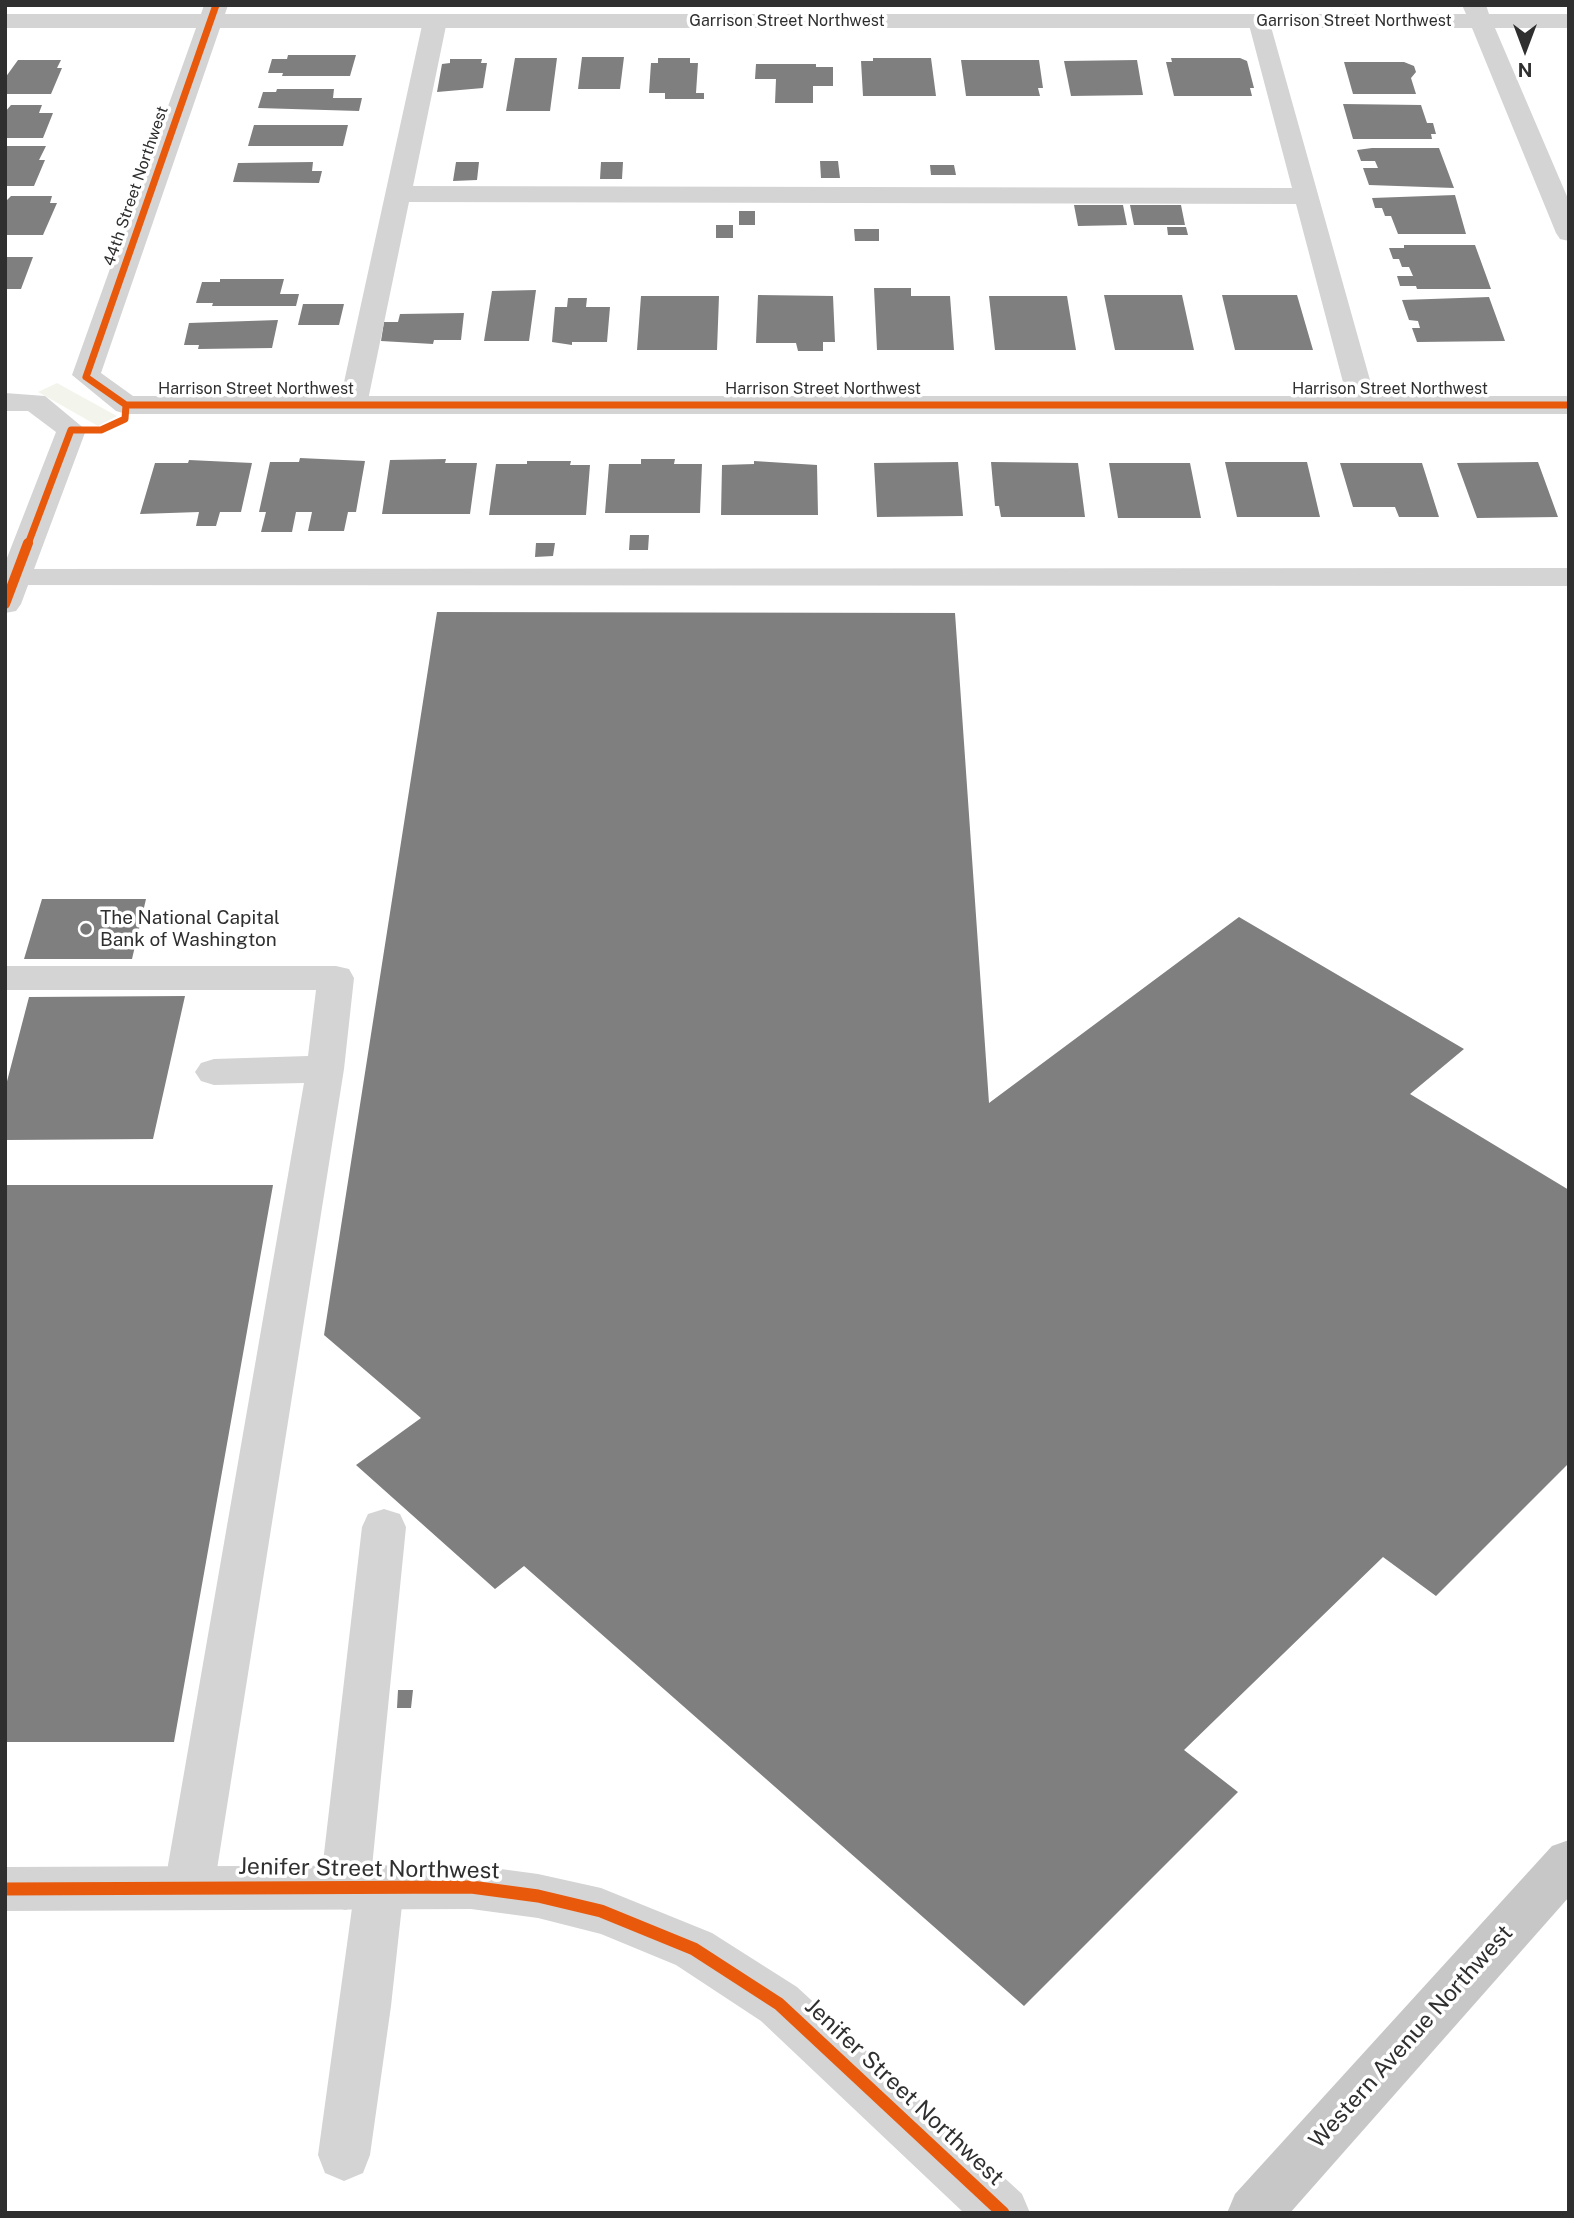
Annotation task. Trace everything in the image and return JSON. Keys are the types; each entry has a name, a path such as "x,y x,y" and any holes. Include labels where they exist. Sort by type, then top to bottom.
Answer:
{"main road":[{"name":"Western Avenue Northwest","path":"1254,2213 1569,1862"}],"street":[{"name":"Garrison Street Northwest","path":"5,21 214,13 435,21 1260,21 1477,13 1569,21"},
{"name":"44th Street Northwest","path":"86,377 214,13"},
{"path":"1477,13 1560,192 1569,233"},
{"path":"353,405 435,21"},
{"path":"1260,21 1363,405"},
{"path":"398,194 1307,196"},
{"name":"Harrison Street Northwest","path":"86,377 126,405 1569,405"},
{"path":"5,402 35,402 71,430 8,592 1569,577"},
{"path":"5,978 336,978 325,1069 188,1888"},
{"path":"214,1072 325,1069"},
{"path":"344,2155 366,2006 362,1887 384,1527"},
{"name":"Jenifer Street Northwest","path":"5,1889 471,1887 538,1896 601,1911 694,1949 779,2004 1003,2213"}],"shaded area":[{"path":"57,383 117,416 98,426 38,392"}],"building":[{"path":"288,55 356,55 350,76 282,76 283,73 268,73 272,59 287,59"},
{"path":"582,57 624,57 620,89 578,89"},
{"path":"515,58 557,58 550,111 506,111"},
{"path":"658,58 690,58 690,63 698,63 696,93 704,93 704,99 665,99 665,93 649,93 651,63 658,63"},
{"path":"873,58 931,58 936,96 863,96 861,61 873,61"},
{"path":"1171,58 1240,58 1247,61 1254,88 1250,88 1252,96 1174,96 1166,62 1172,62"},
{"path":"450,59 482,59 481,63 487,63 483,88 437,92 442,64 450,63"},
{"path":"18,60 61,60 57,68 62,68 51,94 5,94 5,78"},
{"path":"961,60 1039,60 1043,88 1038,88 1040,96 966,96"},
{"path":"1137,60 1143,95 1071,96 1064,61"},
{"path":"1344,62 1404,62 1414,66 1416,72 1411,78 1416,94 1353,94"},
{"path":"756,64 816,64 816,67 833,67 833,86 813,86 813,103 775,103 776,79 755,79"},
{"path":"277,89 334,89 333,98 362,98 359,111 258,108 263,92 276,92"},
{"path":"1343,104 1421,105 1427,123 1433,123 1436,134 1431,134 1432,139 1353,139"},
{"path":"11,105 42,105 39,113 53,113 43,138 5,138 5,112"},
{"path":"254,125 348,125 343,146 248,146"},
{"path":"5,146 46,146 39,160 45,160 34,186 5,186"},
{"path":"1439,148 1454,188 1369,185 1363,168 1378,168 1375,161 1361,161 1357,150"},
{"path":"820,161 838,161 840,178 821,178"},
{"path":"313,162 312,171 322,171 319,183 233,182 238,163"},
{"path":"456,162 479,162 477,180 453,181"},
{"path":"601,162 623,162 622,179 600,179"},
{"path":"930,165 954,165 956,175 931,175"},
{"path":"1455,195 1466,234 1398,234 1391,216 1385,216 1382,208 1375,208 1372,198"},
{"path":"11,196 52,196 50,203 57,203 43,235 5,235 5,202"},
{"path":"1074,205 1123,205 1127,225 1078,226"},
{"path":"1130,205 1181,205 1185,225 1134,225"},
{"path":"739,211 755,211 755,225 739,225"},
{"path":"716,225 733,225 733,238 716,238"},
{"path":"1167,227 1186,227 1188,235 1168,235"},
{"path":"854,229 879,229 879,241 855,241"},
{"path":"1404,245 1475,245 1491,289 1417,289 1416,286 1400,286 1397,276 1413,276 1409,267 1402,267 1399,259 1393,259 1389,248 1404,248"},
{"path":"5,257 33,257 21,289 5,289"},
{"path":"220,279 284,279 280,294 299,294 296,306 212,306 213,303 196,303 202,282 220,282"},
{"path":"874,288 911,288 911,296 950,296 954,350 877,350"},
{"path":"536,290 529,341 484,341 492,291"},
{"path":"758,295 833,296 835,342 823,342 823,351 798,351 796,343 756,343"},
{"path":"1104,295 1182,295 1194,350 1115,350"},
{"path":"1222,295 1297,295 1313,350 1235,350"},
{"path":"641,296 719,296 717,350 637,350"},
{"path":"989,296 1067,296 1076,350 995,350"},
{"path":"1489,297 1505,341 1417,342 1412,328 1420,328 1418,321 1409,320 1402,300"},
{"path":"568,298 587,298 586,307 610,307 607,342 572,342 572,345 552,342 555,307 567,307"},
{"path":"303,304 344,304 339,325 298,325"},
{"path":"464,313 461,340 434,340 433,344 381,341 384,322 398,322 400,314"},
{"path":"278,320 272,348 198,349 199,345 184,345 189,323"},
{"path":"300,458 365,461 356,512 348,512 344,531 308,531 312,512 296,512 292,532 261,532 266,512 259,512 270,462 299,462"},
{"path":"446,459 445,463 477,463 470,514 382,514 390,460"},
{"path":"641,459 675,459 674,464 702,464 700,513 605,513 609,464 641,464"},
{"path":"189,460 252,463 241,512 220,512 216,526 196,526 199,512 140,514 155,463 188,463"},
{"path":"527,461 571,461 570,465 590,465 586,515 489,515 496,464 527,464"},
{"path":"754,461 817,465 818,515 721,515 722,465 754,464"},
{"path":"958,462 963,516 877,517 874,463"},
{"path":"991,462 1078,463 1085,517 1001,517 999,506 995,506"},
{"path":"1225,462 1307,462 1320,517 1237,517"},
{"path":"1538,462 1558,517 1477,518 1457,463"},
{"path":"1109,463 1190,463 1201,518 1118,518"},
{"path":"1340,463 1422,463 1439,517 1399,517 1395,507 1353,507"},
{"path":"630,535 649,535 648,550 629,550"},
{"path":"536,543 555,543 553,556 535,557"},
{"path":"437,612 955,613 989,1103 1239,917 1464,1049 1410,1094 1569,1190 1569,1463 1436,1596 1383,1557 1184,1750 1238,1792 1024,2006 524,1566 495,1589 356,1465 421,1418 324,1335"},
{"name":"The National Capital Bank of Washington","path":"42,899 146,899 132,959 24,959"},
{"path":"185,996 153,1139 5,1140 5,1089 29,997"},
{"path":"5,1185 273,1185 174,1742 5,1742"},
{"path":"398,1690 413,1690 411,1708 397,1708"}],"cycle path":[{"path":"86,377 216,5"},
{"path":"86,377 126,405 1569,405"},
{"path":"5,604 71,430 101,430 125,419 126,405"},
{"path":"5,1889 471,1887 538,1896 601,1911 694,1949 779,2004 1003,2213"}],"place":[{"name":"The National Capital Bank of Washington","path":"86,929"}]}
